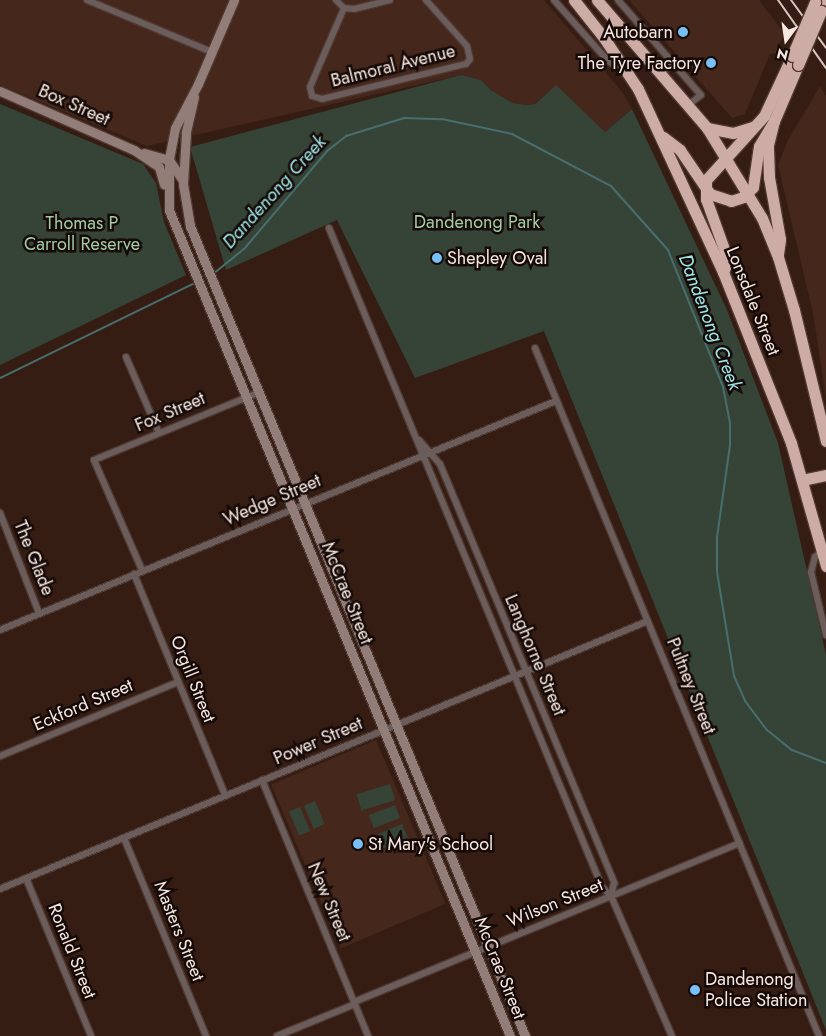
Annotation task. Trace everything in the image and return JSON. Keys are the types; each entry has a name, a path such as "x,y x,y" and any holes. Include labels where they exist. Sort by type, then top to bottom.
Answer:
{"highway":[{"name":"Lonsdale Street","path":"574,0 629,74 661,135 723,272 776,405 802,480 826,566"},
{"name":"Lonsdale Street","path":"597,0 706,128 749,193 778,256 826,441"},
{"path":"778,256 780,239 768,164 769,141 795,60 819,3"},
{"path":"723,272 728,260 704,187 711,171 758,124 768,111 795,60"},
{"path":"661,135 680,150 704,187 714,197 727,201 737,200 749,193 755,181 759,146 774,121"},
{"path":"706,128 735,133 758,124"},
{"path":"802,480 826,475"}],"main road":[{"path":"183,184 186,133 198,84 234,0"},
{"name":"McCrae Street","path":"198,84 178,122 168,160 167,198 189,261 244,398 294,507 510,1036"},
{"name":"Box Street","path":"0,91 134,150 168,160"},
{"name":"Box Street","path":"134,150 159,166 167,198"},
{"path":"168,160 178,170 183,184"},
{"name":"McCrae Street","path":"183,184 188,218 202,256 257,393 305,503 395,725 525,1036"}],"street":[{"path":"87,0 212,52"},
{"path":"336,0 344,8 373,6 390,0"},
{"name":"Balmoral Avenue","path":"344,8 310,87 312,96 322,99 466,64 470,59 467,46 426,0"},
{"name":"Lonsdale Street","path":"554,0 607,60 629,74"},
{"path":"618,0 701,95 688,106"},
{"path":"661,74 673,63"},
{"name":"Langhorne Street","path":"329,228 602,887 611,896 672,1036"},
{"name":"Pultney Street","path":"535,348 819,1036"},
{"path":"126,357 159,434"},
{"name":"Fox Street","path":"142,570 94,460 257,393"},
{"name":"Wedge Street","path":"0,630 429,451 556,401"},
{"name":"Langhorne Street","path":"414,432 440,464 614,883 611,896"},
{"name":"The Glade","path":"0,513 39,613"},
{"path":"823,551 815,557 812,572 826,635"},
{"name":"Orgill Street","path":"134,574 225,795"},
{"name":"Power Street","path":"0,889 648,621"},
{"name":"Eckford Street","path":"0,756 178,682"},
{"name":"New Street","path":"262,780 368,1036"},
{"name":"Masters Street","path":"124,838 206,1036"},
{"name":"Wilson Street","path":"277,1036 475,951 739,843"},
{"name":"Ronald Street","path":"26,878 90,1036"}],"shaded area":[{"path":"0,0 544,0 623,93 632,109 605,132 556,86 534,104 525,105 513,103 492,91 481,80 461,75 147,146 0,85"},
{"path":"629,0 759,0 784,33 776,53 770,54 745,114 732,118"},
{"path":"820,86 826,96 826,398 813,313 778,165 788,140"},
{"name":"St Mary's School","path":"376,740 446,904 341,948 271,785"}],"green space":[{"name":"Dandenong Park","path":"461,75 481,80 492,91 513,103 525,105 535,104 556,85 605,132 632,109 727,310 778,443 826,655 826,1030 544,331 415,378 337,220 226,270 190,147"},
{"name":"Thomas P Carroll Reserve","path":"0,104 143,164 156,183 164,222 186,275 0,365"},
{"path":"390,784 395,800 361,810 357,794"},
{"path":"315,801 325,824 314,829 304,806"},
{"path":"395,805 400,818 374,828 369,815"},
{"path":"300,807 310,831 299,836 289,812"},
{"path":"402,824 408,838 383,848 377,835"}],"waterway":[{"name":"Dandenong Creek","path":"213,274 244,249 327,151 346,136 404,118 442,119 512,134 611,186 668,250 723,387 730,424 730,445 717,537 717,572 734,676 745,701 767,730 792,750 826,763"},
{"name":"Dandenong Creek","path":"0,378 195,283"}],"railway":[{"path":"778,0 826,68"},
{"path":"791,0 826,48"}],"place":[{"name":"Autobarn","path":"683,32"},
{"name":"The Tyre Factory","path":"711,63"},
{"name":"Shepley Oval","path":"437,258"},
{"name":"St Mary's School","path":"358,844"},
{"name":"Dandenong Police Station","path":"695,990"}]}
